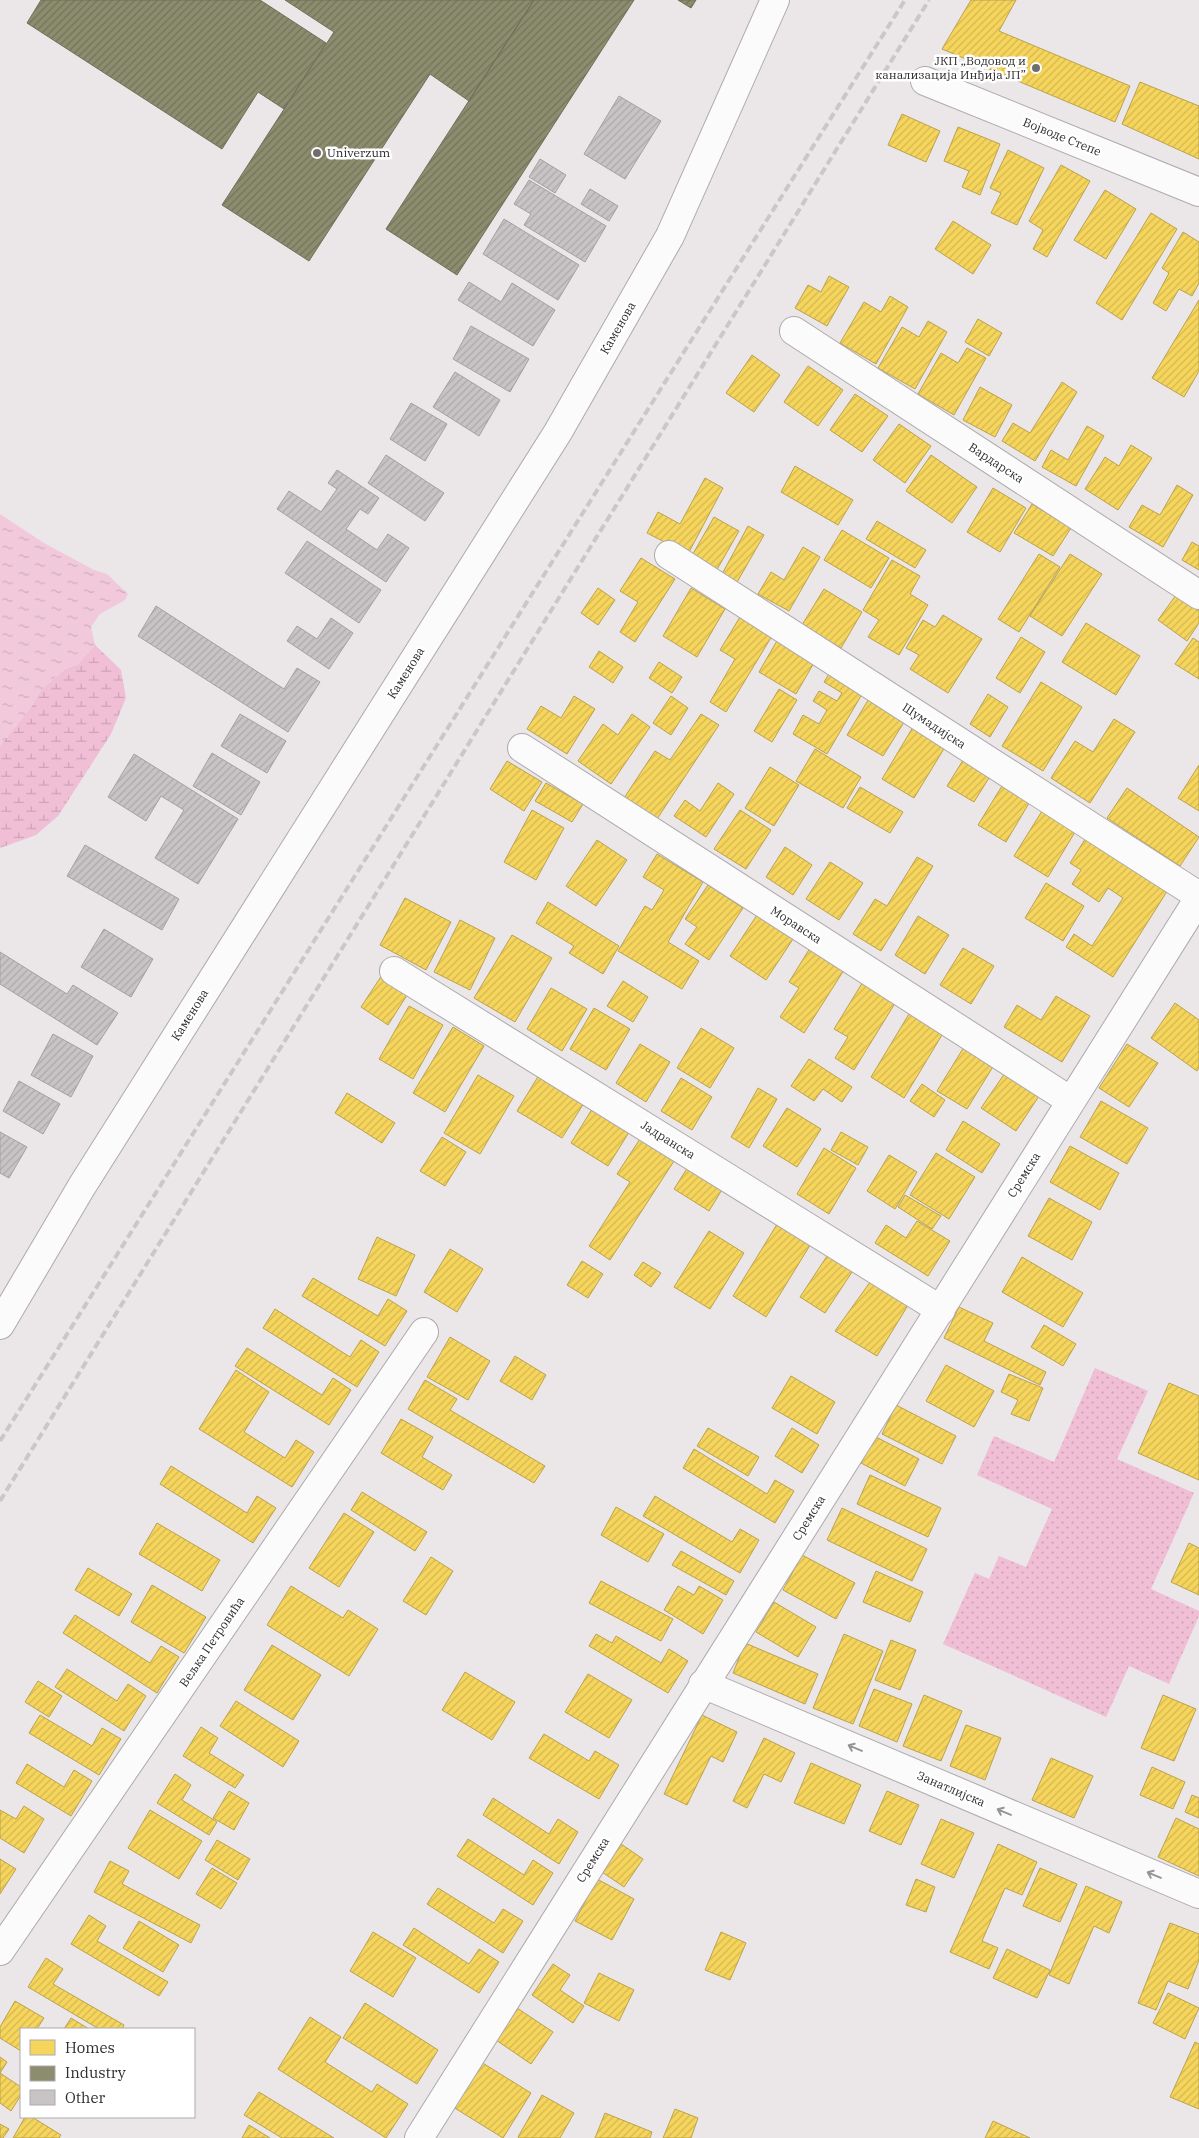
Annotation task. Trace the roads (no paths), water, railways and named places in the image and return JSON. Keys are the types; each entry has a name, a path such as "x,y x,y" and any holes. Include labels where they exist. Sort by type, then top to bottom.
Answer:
{"street":[{"name":"Каменова","path":"0,1325 82,1186 558,432 670,236 775,0"},
{"name":"Војводе Степе","path":"925,81 1199,192"},
{"name":"Вардарска","path":"794,331 1199,595"},
{"name":"Шумадијска","path":"669,555 1199,897"},
{"name":"Моравска","path":"522,748 1070,1101"},
{"name":"Сремска","path":"427,2136 703,1684 941,1310 1199,897"},
{"name":"Јадранска","path":"394,971 941,1310"},
{"name":"Вељка Петровића","path":"0,1951 424,1332"},
{"name":"Занатлијска","path":"703,1684 1199,1894"}],"water":[{"path":"0,514 44,543 94,570 107,574 128,594 125,600 100,614 91,627 95,645 78,664 65,669 41,690 31,707 0,746"}],"railway":[{"path":"0,1441 905,0"},
{"path":"0,1501 929,0"}],"place":[{"name":"ЈКП „Водовод и канализација Инђија ЈП”","path":"1036,68"},
{"name":"Univerzum","path":"317,153"}]}
